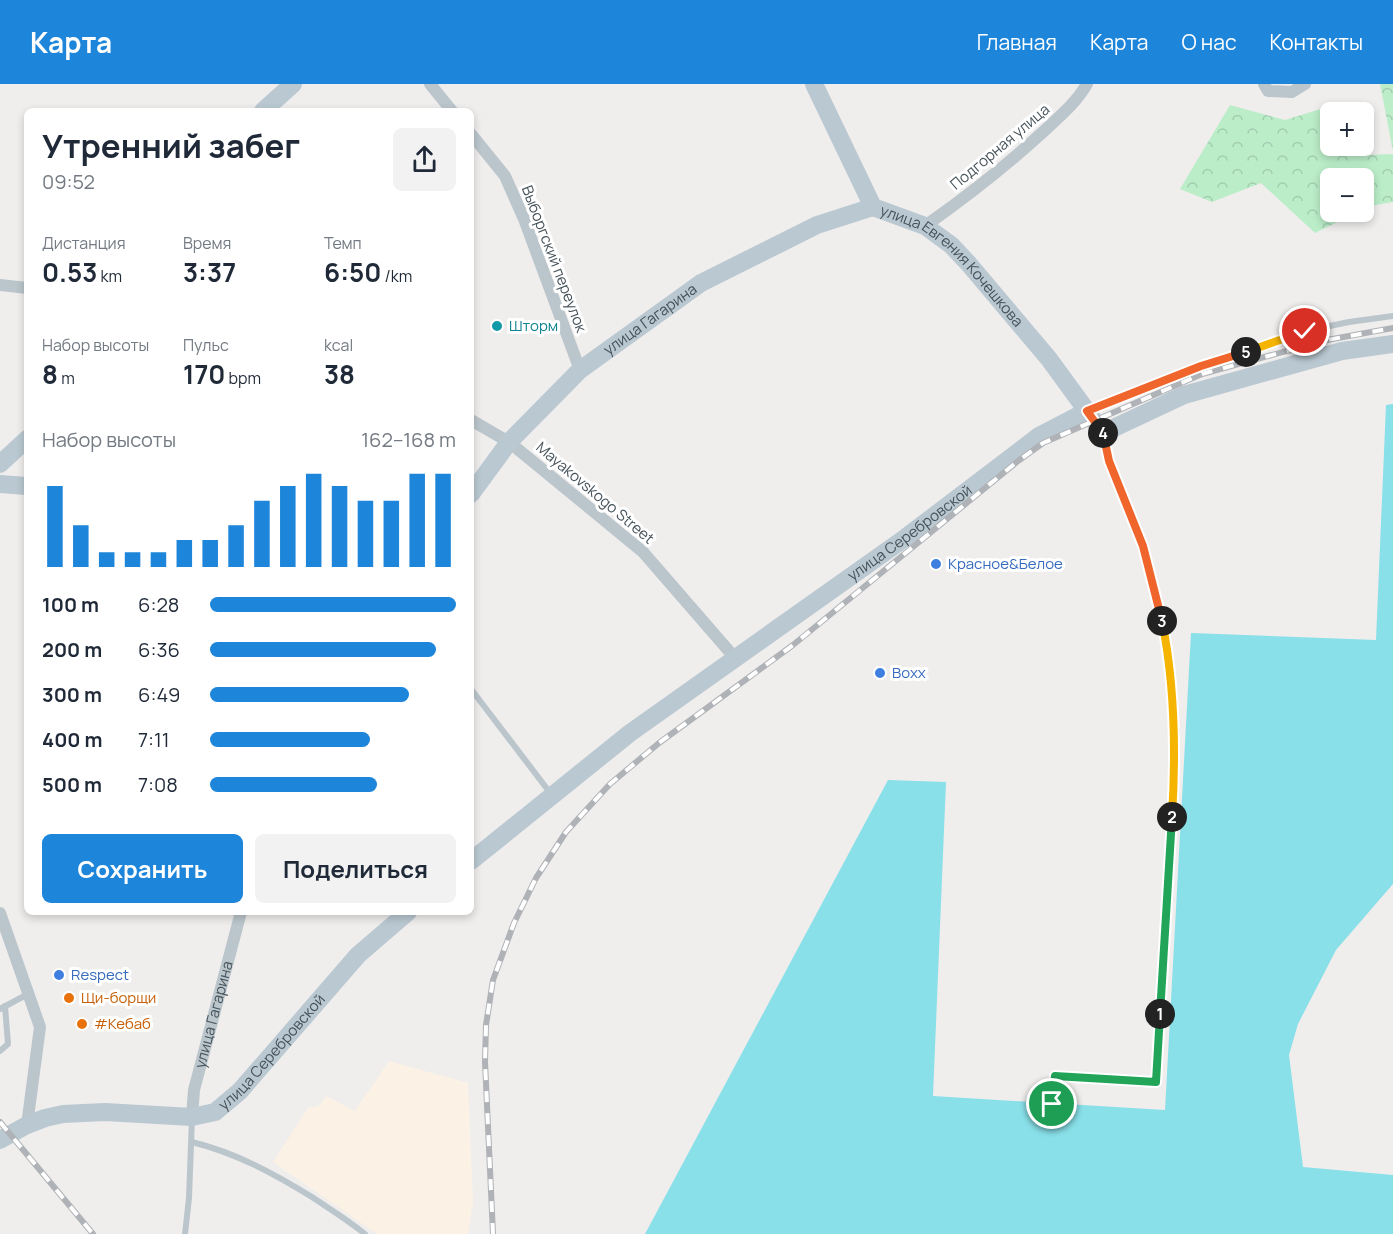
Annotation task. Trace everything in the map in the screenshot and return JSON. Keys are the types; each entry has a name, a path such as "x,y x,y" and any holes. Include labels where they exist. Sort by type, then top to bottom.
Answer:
{"street":[{"path":"266,108 293,84"},
{"path":"430,84 450,108"},
{"name":"улица Евгения Кочешкова","path":"814,84 873,207 925,226 951,245 1049,359 1087,411"},
{"name":"Подгорная улица","path":"925,226 976,189 1027,146 1078,99 1087,84"},
{"path":"1264,84 1268,91 1293,93 1305,84"},
{"name":"Выборгский переулок","path":"474,138 505,176 524,219 580,370"},
{"name":"улица Гагарина","path":"474,490 509,442 580,370 701,283 817,225 873,207"},
{"path":"0,285 24,288"},
{"path":"1087,411 1103,432 1184,395 1323,356 1393,344"},
{"name":"улица Серебровской","path":"474,859 630,733 905,538 1039,436 1087,411"},
{"name":"Mayakovskogo Street","path":"474,422 509,442 643,552 735,658"},
{"path":"0,464 24,442"},
{"path":"0,483 24,486"},
{"path":"0,913 40,1027 27,1125"},
{"name":"улица Гагарина","path":"192,1117 194,1090 240,915"},
{"name":"улица Серебровской","path":"0,1140 27,1125 63,1114 105,1112 192,1117 215,1112 233,1098 358,955 405,915"}],"lane":[{"path":"1087,411 1201,366 1305,331 1393,315"},
{"path":"1052,1104 1055,1076 1156,1082 1176,757 1167,646 1143,546 1109,461 1103,432"},
{"path":"474,693 552,795"},
{"path":"0,1051 8,1044 2,1008 28,994"},
{"path":"185,1234 192,1117"},
{"path":"192,1142 220,1149 258,1165 350,1222 365,1234"}],"shaded area":[{"path":"389,1061 468,1083 473,1202 468,1234 377,1234 273,1162 308,1108 320,1105 326,1096 355,1111"}],"green space":[{"path":"1380,84 1393,84 1393,151"},
{"path":"1230,105 1285,120 1320,109 1320,156 1393,154 1393,202 1374,205 1374,168 1320,168 1320,222 1338,222 1315,233 1261,183 1212,202 1180,189"}],"water":[{"path":"1393,404 1393,884 1336,950 1298,1024 1289,1055 1303,1167 1393,1175 1393,1234 645,1234 888,780 946,782 933,1096 1165,1110 1191,633 1376,640 1386,405"}],"railway":[{"path":"493,1234 485,1062 486,1025 493,980 514,923 536,878 566,832 610,784 659,743 793,645 1043,443 1202,374 1327,340 1393,328"},
{"path":"0,1122 93,1234"}],"place":[{"name":"Шторм","path":"497,326"},
{"name":"Красное&Белое","path":"936,564"},
{"name":"Boxx","path":"880,673"},
{"name":"Respect","path":"59,975"},
{"name":"Щи-борщи","path":"69,998"},
{"name":"#Кебаб","path":"82,1024"}],"route":[{"path":"1052,1104 1055,1076 1156,1082 1176,757 1167,646 1159,606 1143,546 1109,461 1103,432 1087,411 1201,366 1305,331"}]}
